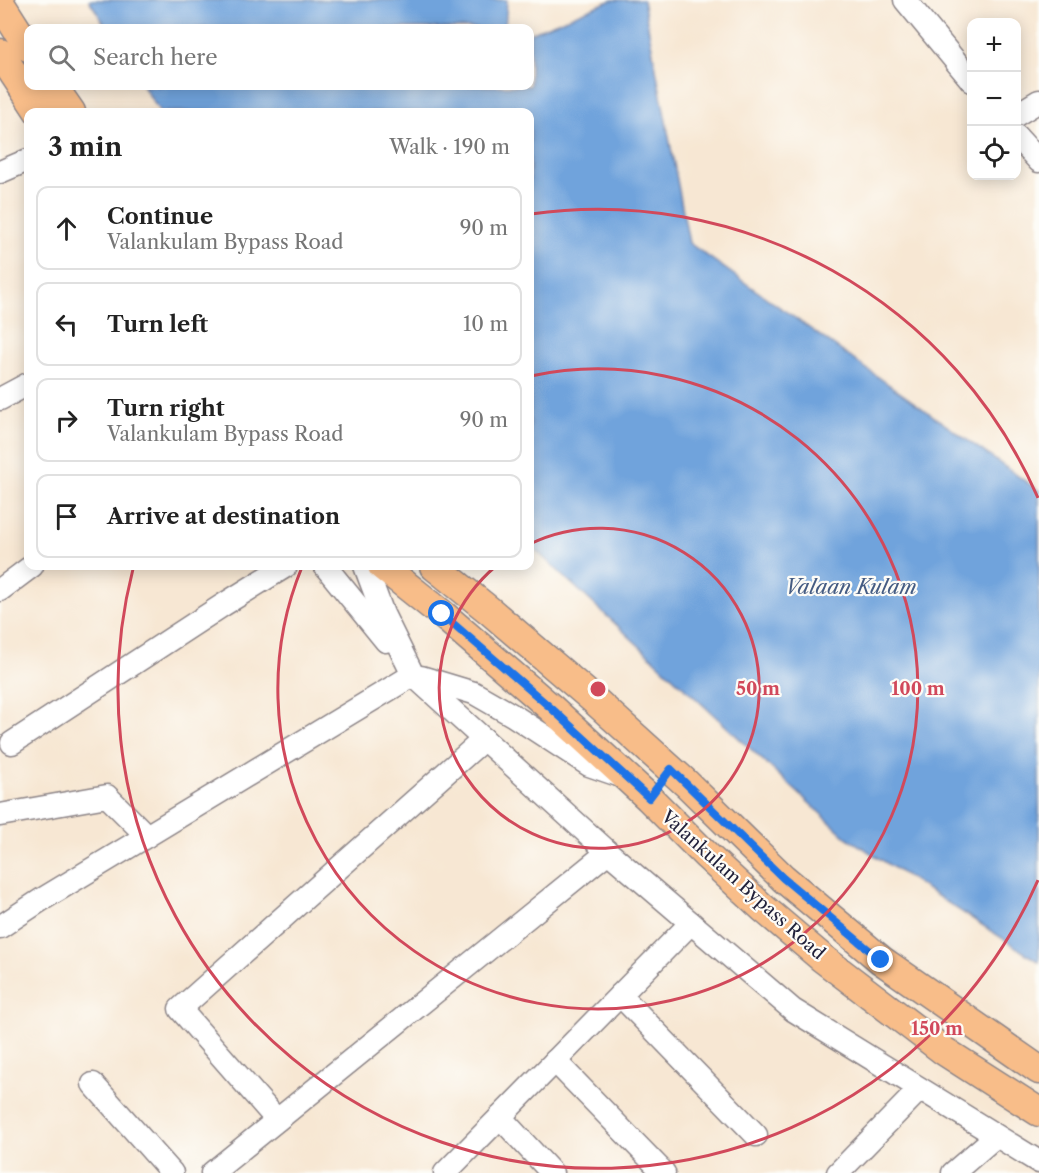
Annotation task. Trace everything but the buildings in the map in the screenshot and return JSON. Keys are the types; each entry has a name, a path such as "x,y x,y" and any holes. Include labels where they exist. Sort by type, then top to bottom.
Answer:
{"main road":[{"path":"0,3 24,41"},
{"path":"0,53 24,89"},
{"path":"24,90 36,108"},
{"path":"56,90 68,108"},
{"name":"Valankulam Bypass Road","path":"387,570 551,708 628,778 763,908 822,958 944,1051 1039,1112"},
{"name":"Valankulam Bypass Road","path":"439,570 584,691 671,769 783,878 881,960 1039,1070"},
{"path":"649,798 671,769"}],"street":[{"path":"905,0 967,75"},
{"path":"1021,112 1039,101"},
{"path":"1021,141 1039,161"},
{"path":"0,172 24,162"},
{"path":"0,399 24,386"},
{"path":"0,590 27,570"},
{"path":"12,743 223,604 279,570"},
{"path":"328,570 413,675 608,852 793,1010 1039,1162"},
{"path":"366,570 383,614 413,675 474,693 589,765 628,778"},
{"path":"0,927 413,675"},
{"path":"277,1120 180,1009 484,739"},
{"path":"0,815 107,796 147,836"},
{"path":"212,1173 608,852"},
{"path":"445,1173 691,923"},
{"path":"620,995 756,1135"},
{"path":"555,1061 663,1173"},
{"path":"93,1084 172,1173"},
{"path":"838,1173 920,1089"},
{"path":"500,1117 552,1173"},
{"path":"953,1173 996,1136"}],"water":[{"path":"89,0 507,0 505,24 104,24"},
{"name":"Valaan Kulam","path":"612,0 643,0 689,243 1039,491 1039,962 846,837 534,549 534,108 157,108 146,90 534,90 534,31"}],"route":[{"path":"442,614 551,708 649,798 671,769 783,878 881,960"}]}
